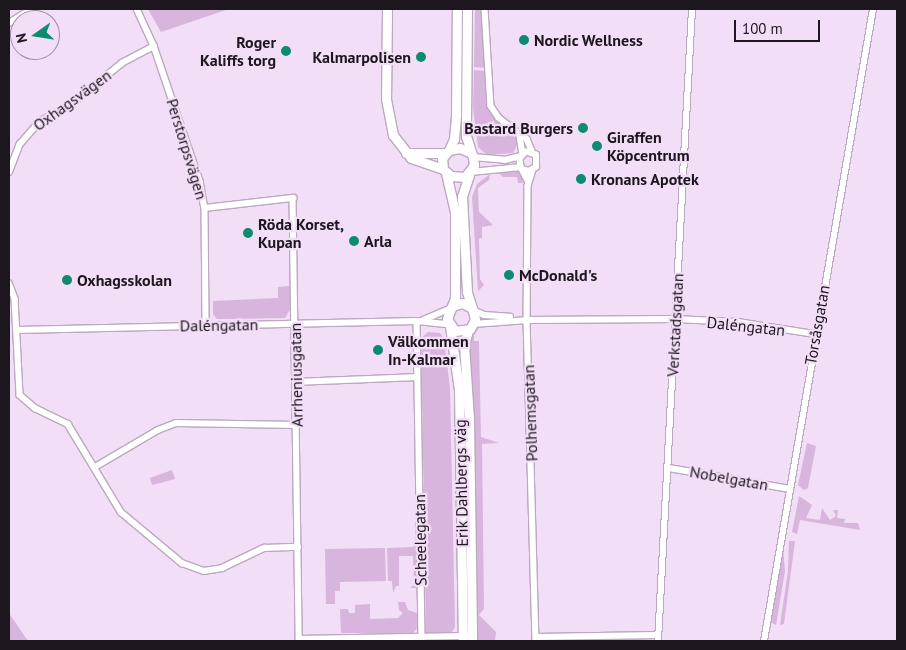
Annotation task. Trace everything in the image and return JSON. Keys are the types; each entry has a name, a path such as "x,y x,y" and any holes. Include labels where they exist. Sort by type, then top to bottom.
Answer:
{"main road":[{"path":"388,9 387,110 396,142 406,153 417,160 458,177 470,174"},
{"name":"Erik Dahlbergs väg","path":"457,9 456,114 444,171 455,212 455,292 449,325 459,390 468,639"},
{"name":"Erik Dahlbergs väg","path":"467,9 465,113 472,155 470,174 462,192 467,292 472,309 471,327 464,348 469,418 468,639"},
{"path":"406,153 465,149 472,155"},
{"path":"451,308 462,303 472,309"},
{"path":"449,325 458,332 471,327"}],"street":[{"path":"9,23 31,9"},
{"name":"Perstorpsvägen","path":"137,9 154,46 200,181 204,208 206,326"},
{"path":"472,155 505,160 533,153 527,139 499,118 491,106 485,9"},
{"name":"Verkstadsgatan","path":"658,638 669,468 692,9"},
{"name":"Torsåsgatan","path":"764,641 815,334 873,9"},
{"name":"Oxhagsvägen","path":"9,172 20,144 39,122 73,103 122,63 154,46"},
{"path":"519,134 522,155"},
{"name":"Polhemsgatan","path":"533,153 538,164 533,170 528,186 527,320 536,639"},
{"name":"Polhemsgatan","path":"522,155 522,168 528,186"},
{"path":"470,174 522,168 533,170"},
{"name":"Arrheniusgatan","path":"204,208 293,198 297,382 299,640"},
{"path":"9,283 15,299 20,395 35,408 68,424 121,512 189,567 213,571 264,548 298,546"},
{"name":"Daléngatan","path":"419,321 451,308"},
{"name":"Daléngatan","path":"472,309 488,316 527,320 675,319 738,322 815,334"},
{"name":"Daléngatan","path":"471,327 527,320"},
{"name":"Daléngatan","path":"17,330 419,321 449,325"},
{"name":"Scheelegatan","path":"419,321 416,378 422,637"},
{"path":"297,382 416,378"},
{"path":"95,467 158,430 176,424 297,425"},
{"name":"Nobelgatan","path":"669,468 790,489"},
{"path":"299,640 422,637 468,639"},
{"path":"536,639 658,638"}],"shaded area":[{"path":"148,9 229,9 161,32"},
{"path":"475,9 482,9 485,68 474,67"},
{"path":"474,70 485,71 490,113 519,141 513,153 487,155 478,147 473,108"},
{"path":"513,170 521,173 523,183 518,183 517,177 503,177 498,172"},
{"path":"490,174 489,180 478,188 479,212 493,225 482,227 482,238 479,239 480,279 484,285 478,291 472,197 477,184"},
{"path":"290,286 290,310 285,318 217,319 213,314 213,301 278,298 278,287"},
{"path":"480,327 474,335 474,341 479,341 481,437 499,443 482,444 484,609 479,615 496,632 495,641 476,641 471,376 467,348 471,334"},
{"path":"428,332 440,333 444,339 450,388 455,627 452,632 426,633 421,338"},
{"path":"807,443 816,446 808,488 804,490 798,485"},
{"path":"172,470 175,479 152,485 150,478"},
{"path":"799,496 812,505 806,518 820,520 822,508 830,520 836,516 833,510 838,510 837,518 845,519 844,523 858,523 860,530 800,520 797,534 792,532"},
{"path":"789,541 795,541 784,624 780,625 788,571"},
{"path":"413,543 416,543 417,588 410,588 414,585 413,556 399,556 399,586 396,586 393,593 392,581 388,581 387,548 413,547"},
{"path":"385,548 386,581 340,582 340,591 335,591 335,604 326,604 325,549"},
{"path":"783,548 785,571 776,625 770,622"},
{"path":"398,602 405,602 408,610 417,613 418,627 413,633 341,633 340,609 348,609 349,613 355,613 355,605 370,604 370,619 398,618 403,613 399,610"},
{"path":"9,613 13,619 28,641 9,641"}],"place":[{"name":"Nordic Wellness","path":"524,40"},
{"name":"Roger Kaliffs torg","path":"286,51"},
{"name":"Kalmarpolisen","path":"421,57"},
{"name":"Bastard Burgers","path":"583,128"},
{"name":"Giraffen Köpcentrum","path":"597,146"},
{"name":"Kronans Apotek","path":"581,179"},
{"name":"Röda Korset, Kupan","path":"248,233"},
{"name":"Arla","path":"354,241"},
{"name":"McDonald's","path":"509,275"},
{"name":"Oxhagsskolan","path":"67,280"},
{"name":"Välkommen In-Kalmar","path":"378,350"}]}
